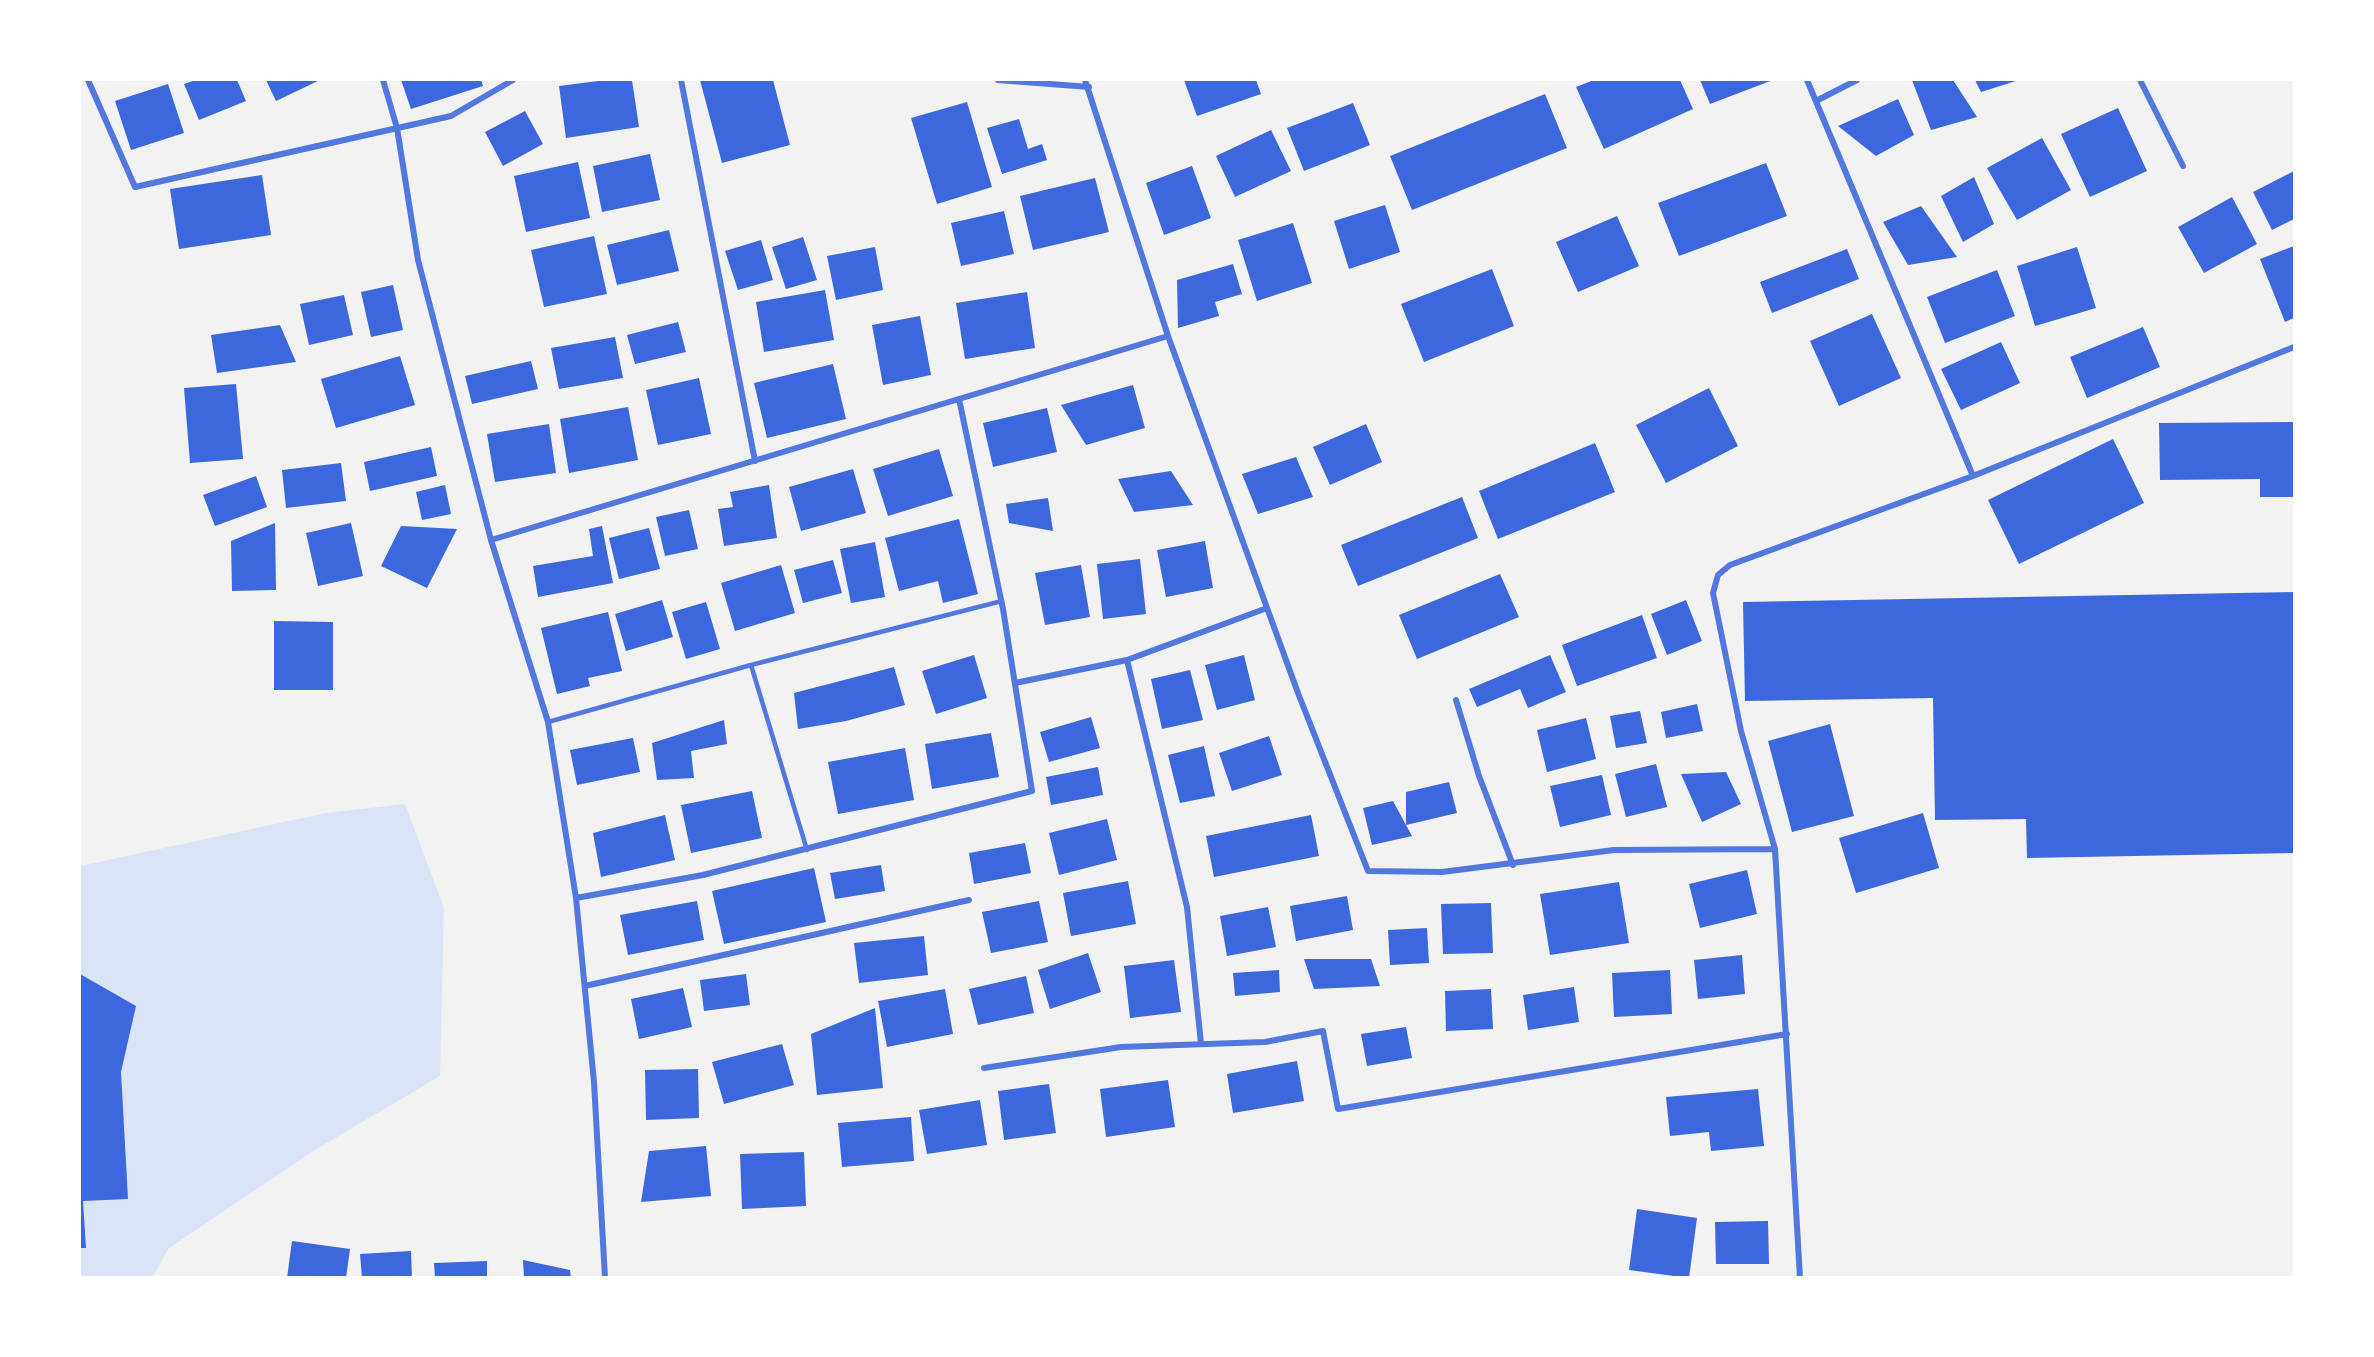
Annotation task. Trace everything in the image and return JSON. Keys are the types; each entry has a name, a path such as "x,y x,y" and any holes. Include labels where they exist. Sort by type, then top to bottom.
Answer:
{"street":[{"path":"88,80 135,187 451,116 513,80"},
{"path":"383,80 398,128 418,260 491,540 548,722 576,898 585,986 594,1082 604,1278"},
{"path":"681,80 755,460"},
{"path":"998,80 1089,87"},
{"path":"1085,80 1168,336 1267,608 1368,871 1442,872 1513,865 1614,850 1775,849"},
{"path":"1807,80 1973,476"},
{"path":"1816,101 1857,80"},
{"path":"2140,80 2183,166"},
{"path":"491,540 1168,336"},
{"path":"1800,1278 1775,849 1736,708 1713,593 1718,575 1730,565 1973,476 2295,347"},
{"path":"576,898 703,875 807,851 1032,791 1002,601 959,399"},
{"path":"1015,683 1127,660 1267,608"},
{"path":"1127,660 1187,907 1202,1044"},
{"path":"1456,700 1479,776 1513,865"},
{"path":"585,986 969,900"},
{"path":"984,1068 1121,1047 1265,1042 1323,1031 1338,1109 1787,1034"}],"lane":[{"path":"548,722 751,665 1002,601"},
{"path":"751,665 807,851"}],"shaded area":[{"path":"405,804 444,908 440,1076 310,1153 168,1249 153,1277 80,1277 80,866 326,813"}],"building":[{"path":"196,80 237,80 246,101 199,120 184,84"},
{"path":"266,80 320,80 276,101"},
{"path":"401,80 481,80 483,86 411,109"},
{"path":"606,80 632,80 639,127 566,138 559,86"},
{"path":"700,80 773,80 790,145 722,163"},
{"path":"1184,80 1256,80 1261,94 1197,116"},
{"path":"1594,80 1680,80 1693,109 1604,149 1576,87"},
{"path":"1700,80 1773,80 1710,104"},
{"path":"1912,80 1953,80 1977,117 1931,130"},
{"path":"1975,80 2019,80 1981,92"},
{"path":"168,84 184,133 131,150 115,101"},
{"path":"1545,94 1567,148 1412,210 1390,156"},
{"path":"1898,99 1914,135 1876,156 1838,126"},
{"path":"967,102 992,187 937,204 911,118"},
{"path":"1353,103 1370,145 1304,171 1287,128"},
{"path":"2118,108 2147,171 2090,197 2061,134"},
{"path":"525,111 543,144 503,166 485,132"},
{"path":"1019,119 1028,149 1042,144 1047,160 1002,174 987,128"},
{"path":"1271,130 1291,171 1235,197 1216,156"},
{"path":"2042,138 2071,190 2017,220 1987,168"},
{"path":"650,154 660,200 602,212 593,166"},
{"path":"578,162 590,218 526,232 514,176"},
{"path":"1766,163 1787,216 1679,256 1658,203"},
{"path":"1192,166 1211,218 1164,235 1146,183"},
{"path":"2294,171 2294,219 2272,230 2253,192"},
{"path":"262,175 271,235 179,249 170,189"},
{"path":"1974,177 1994,224 1963,242 1941,196"},
{"path":"1095,178 1109,232 1033,250 1020,196"},
{"path":"2232,197 2257,244 2204,273 2178,227"},
{"path":"1385,205 1400,252 1349,269 1334,221"},
{"path":"1921,206 1957,257 1908,265 1883,222"},
{"path":"1004,211 1014,254 961,266 951,223"},
{"path":"1617,216 1639,266 1578,292 1556,242"},
{"path":"1293,223 1312,283 1257,301 1238,240"},
{"path":"669,230 679,271 617,285 607,245"},
{"path":"594,236 607,294 544,307 531,250"},
{"path":"803,237 817,280 786,289 772,247"},
{"path":"761,240 773,280 738,290 725,251"},
{"path":"2294,246 2294,318 2285,322 2260,259"},
{"path":"875,247 883,290 836,300 827,256"},
{"path":"2077,247 2096,308 2035,326 2017,266"},
{"path":"1847,249 1859,279 1772,313 1760,282"},
{"path":"1233,264 1242,294 1215,302 1219,316 1178,328 1177,280"},
{"path":"1492,269 1514,326 1424,362 1401,304"},
{"path":"1997,270 2015,316 1945,343 1927,297"},
{"path":"393,285 403,330 371,337 361,292"},
{"path":"825,290 834,340 764,352 756,302"},
{"path":"1027,292 1035,348 965,359 956,303"},
{"path":"344,295 353,335 309,345 300,304"},
{"path":"1872,314 1901,378 1839,406 1810,341"},
{"path":"920,316 931,375 883,385 872,325"},
{"path":"678,322 686,352 635,364 627,335"},
{"path":"280,325 296,362 217,373 211,335"},
{"path":"2143,327 2160,367 2087,398 2070,357"},
{"path":"615,337 623,378 559,389 551,348"},
{"path":"2001,342 2020,383 1961,410 1941,369"},
{"path":"400,356 415,405 336,428 321,379"},
{"path":"531,361 538,389 472,404 465,376"},
{"path":"833,364 846,419 767,438 754,383"},
{"path":"699,378 711,434 658,445 646,390"},
{"path":"236,384 243,459 190,463 184,388"},
{"path":"1133,385 1145,428 1086,445 1061,405"},
{"path":"1709,388 1738,446 1666,483 1636,425"},
{"path":"628,407 638,460 569,473 560,419"},
{"path":"1047,408 1057,452 993,467 983,423"},
{"path":"2294,422 2294,497 2260,497 2260,479 2160,480 2159,423"},
{"path":"549,424 556,473 495,482 487,434"},
{"path":"1366,424 1382,462 1330,485 1313,447"},
{"path":"2113,439 2144,503 2019,564 1988,500"},
{"path":"1595,443 1615,492 1498,539 1479,491"},
{"path":"431,447 437,476 370,491 364,462"},
{"path":"939,449 953,496 888,516 873,469"},
{"path":"1296,457 1313,497 1258,514 1242,474"},
{"path":"341,463 346,501 286,508 282,470"},
{"path":"853,469 866,513 801,531 789,487"},
{"path":"1171,471 1193,505 1134,512 1118,479"},
{"path":"256,476 267,507 215,526 203,495"},
{"path":"445,485 451,514 422,520 416,492"},
{"path":"769,485 777,538 724,546 718,509 733,507 730,492"},
{"path":"1462,497 1478,538 1358,586 1341,545"},
{"path":"1048,498 1053,531 1009,523 1006,504"},
{"path":"689,510 698,549 665,556 656,517"},
{"path":"959,519 978,594 943,603 938,581 899,591 885,538"},
{"path":"275,523 276,590 232,591 231,541"},
{"path":"351,523 363,576 318,586 306,533"},
{"path":"401,526 457,529 427,588 381,566"},
{"path":"602,526 613,583 538,597 533,566 593,556 589,529"},
{"path":"649,528 660,569 619,579 609,538"},
{"path":"1205,541 1213,588 1166,597 1157,550"},
{"path":"875,542 885,597 851,603 840,549"},
{"path":"1140,559 1146,614 1103,619 1097,564"},
{"path":"833,560 842,593 803,603 794,570"},
{"path":"781,565 795,613 735,631 721,583"},
{"path":"1081,565 1090,617 1045,625 1035,573"},
{"path":"1500,574 1519,617 1417,659 1399,615"},
{"path":"2294,592 2294,853 2027,858 2026,819 1935,820 1933,698 1745,701 1743,602"},
{"path":"662,600 673,637 626,651 615,614"},
{"path":"1686,600 1702,641 1667,655 1651,614"},
{"path":"706,602 720,649 686,659 672,612"},
{"path":"608,612 622,671 588,678 590,686 557,694 541,628"},
{"path":"1642,615 1657,658 1577,686 1562,645"},
{"path":"274,621 333,622 333,690 274,690"},
{"path":"974,655 987,698 936,714 922,671"},
{"path":"1244,655 1255,700 1217,710 1205,665"},
{"path":"1550,655 1566,692 1528,708 1520,689 1477,707 1469,689"},
{"path":"894,667 905,705 846,721 798,729 794,693"},
{"path":"1190,670 1203,720 1162,729 1151,679"},
{"path":"1697,704 1703,731 1666,738 1661,712"},
{"path":"1640,711 1647,743 1616,748 1610,716"},
{"path":"1091,717 1100,748 1049,762 1040,732"},
{"path":"1586,718 1596,759 1547,772 1537,730"},
{"path":"724,720 727,744 691,751 694,778 657,780 652,743"},
{"path":"1830,724 1854,816 1792,832 1768,741"},
{"path":"991,733 999,777 932,789 925,744"},
{"path":"1269,736 1282,775 1232,791 1219,753"},
{"path":"633,738 640,772 577,785 570,750"},
{"path":"1204,746 1215,796 1180,803 1168,755"},
{"path":"905,748 914,800 838,814 828,762"},
{"path":"1656,764 1667,807 1626,817 1615,774"},
{"path":"1098,767 1103,795 1051,805 1046,777"},
{"path":"1726,772 1741,804 1702,822 1681,774"},
{"path":"1602,775 1611,815 1560,827 1550,786"},
{"path":"1449,782 1457,813 1406,825 1406,792"},
{"path":"752,791 762,838 691,853 681,805"},
{"path":"1393,801 1412,836 1372,845 1363,808"},
{"path":"1923,813 1939,868 1856,893 1839,838"},
{"path":"665,815 675,860 601,877 593,833"},
{"path":"1311,815 1319,856 1214,877 1206,836"},
{"path":"1107,819 1117,860 1059,875 1049,833"},
{"path":"1025,843 1031,873 974,884 969,853"},
{"path":"881,865 885,891 835,899 830,873"},
{"path":"814,868 826,922 724,944 712,891"},
{"path":"1747,870 1757,914 1700,928 1689,884"},
{"path":"1128,881 1136,924 1071,936 1063,893"},
{"path":"1619,882 1629,943 1550,955 1540,894"},
{"path":"1347,896 1353,930 1296,941 1290,906"},
{"path":"697,901 704,940 628,955 620,915"},
{"path":"1039,901 1048,942 991,953 982,912"},
{"path":"1491,903 1493,953 1443,954 1441,904"},
{"path":"1268,907 1276,947 1227,956 1220,916"},
{"path":"1427,928 1429,963 1390,965 1388,930"},
{"path":"924,936 928,975 859,983 854,943"},
{"path":"1088,953 1101,992 1050,1009 1038,970"},
{"path":"1742,955 1745,994 1698,999 1694,960"},
{"path":"1304,959 1371,959 1380,986 1314,989"},
{"path":"1174,960 1181,1012 1130,1018 1124,966"},
{"path":"1279,970 1280,992 1235,996 1233,973"},
{"path":"1670,970 1672,1014 1614,1017 1612,973"},
{"path":"80,974 136,1006 121,1072 128,1199 83,1201 86,1248 80,1248"},
{"path":"746,974 750,1005 704,1011 700,980"},
{"path":"1026,976 1034,1013 978,1025 969,989"},
{"path":"1574,987 1579,1022 1528,1030 1523,995"},
{"path":"683,988 692,1027 639,1039 631,999"},
{"path":"945,989 953,1034 887,1047 878,1001"},
{"path":"1491,989 1493,1029 1446,1031 1445,991"},
{"path":"875,1008 883,1088 817,1095 811,1034"},
{"path":"1406,1027 1412,1058 1367,1066 1361,1034"},
{"path":"782,1044 794,1085 724,1104 712,1062"},
{"path":"1297,1061 1304,1101 1233,1113 1227,1074"},
{"path":"698,1069 699,1118 646,1120 645,1070"},
{"path":"1168,1080 1175,1127 1106,1137 1100,1089"},
{"path":"1049,1084 1056,1133 1004,1140 998,1091"},
{"path":"1758,1089 1764,1146 1711,1151 1709,1132 1670,1136 1666,1097"},
{"path":"980,1100 987,1145 927,1154 919,1110"},
{"path":"911,1117 914,1161 842,1167 838,1123"},
{"path":"706,1146 711,1196 641,1202 649,1151"},
{"path":"804,1152 806,1206 742,1209 740,1154"},
{"path":"1637,1209 1697,1218 1689,1278 1629,1270"},
{"path":"1768,1221 1769,1264 1716,1264 1715,1222"},
{"path":"292,1241 350,1249 346,1278 287,1278"},
{"path":"411,1251 412,1278 362,1278 360,1254"},
{"path":"523,1260 570,1270 571,1278 524,1278"},
{"path":"487,1261 487,1278 435,1278 434,1263"}]}
